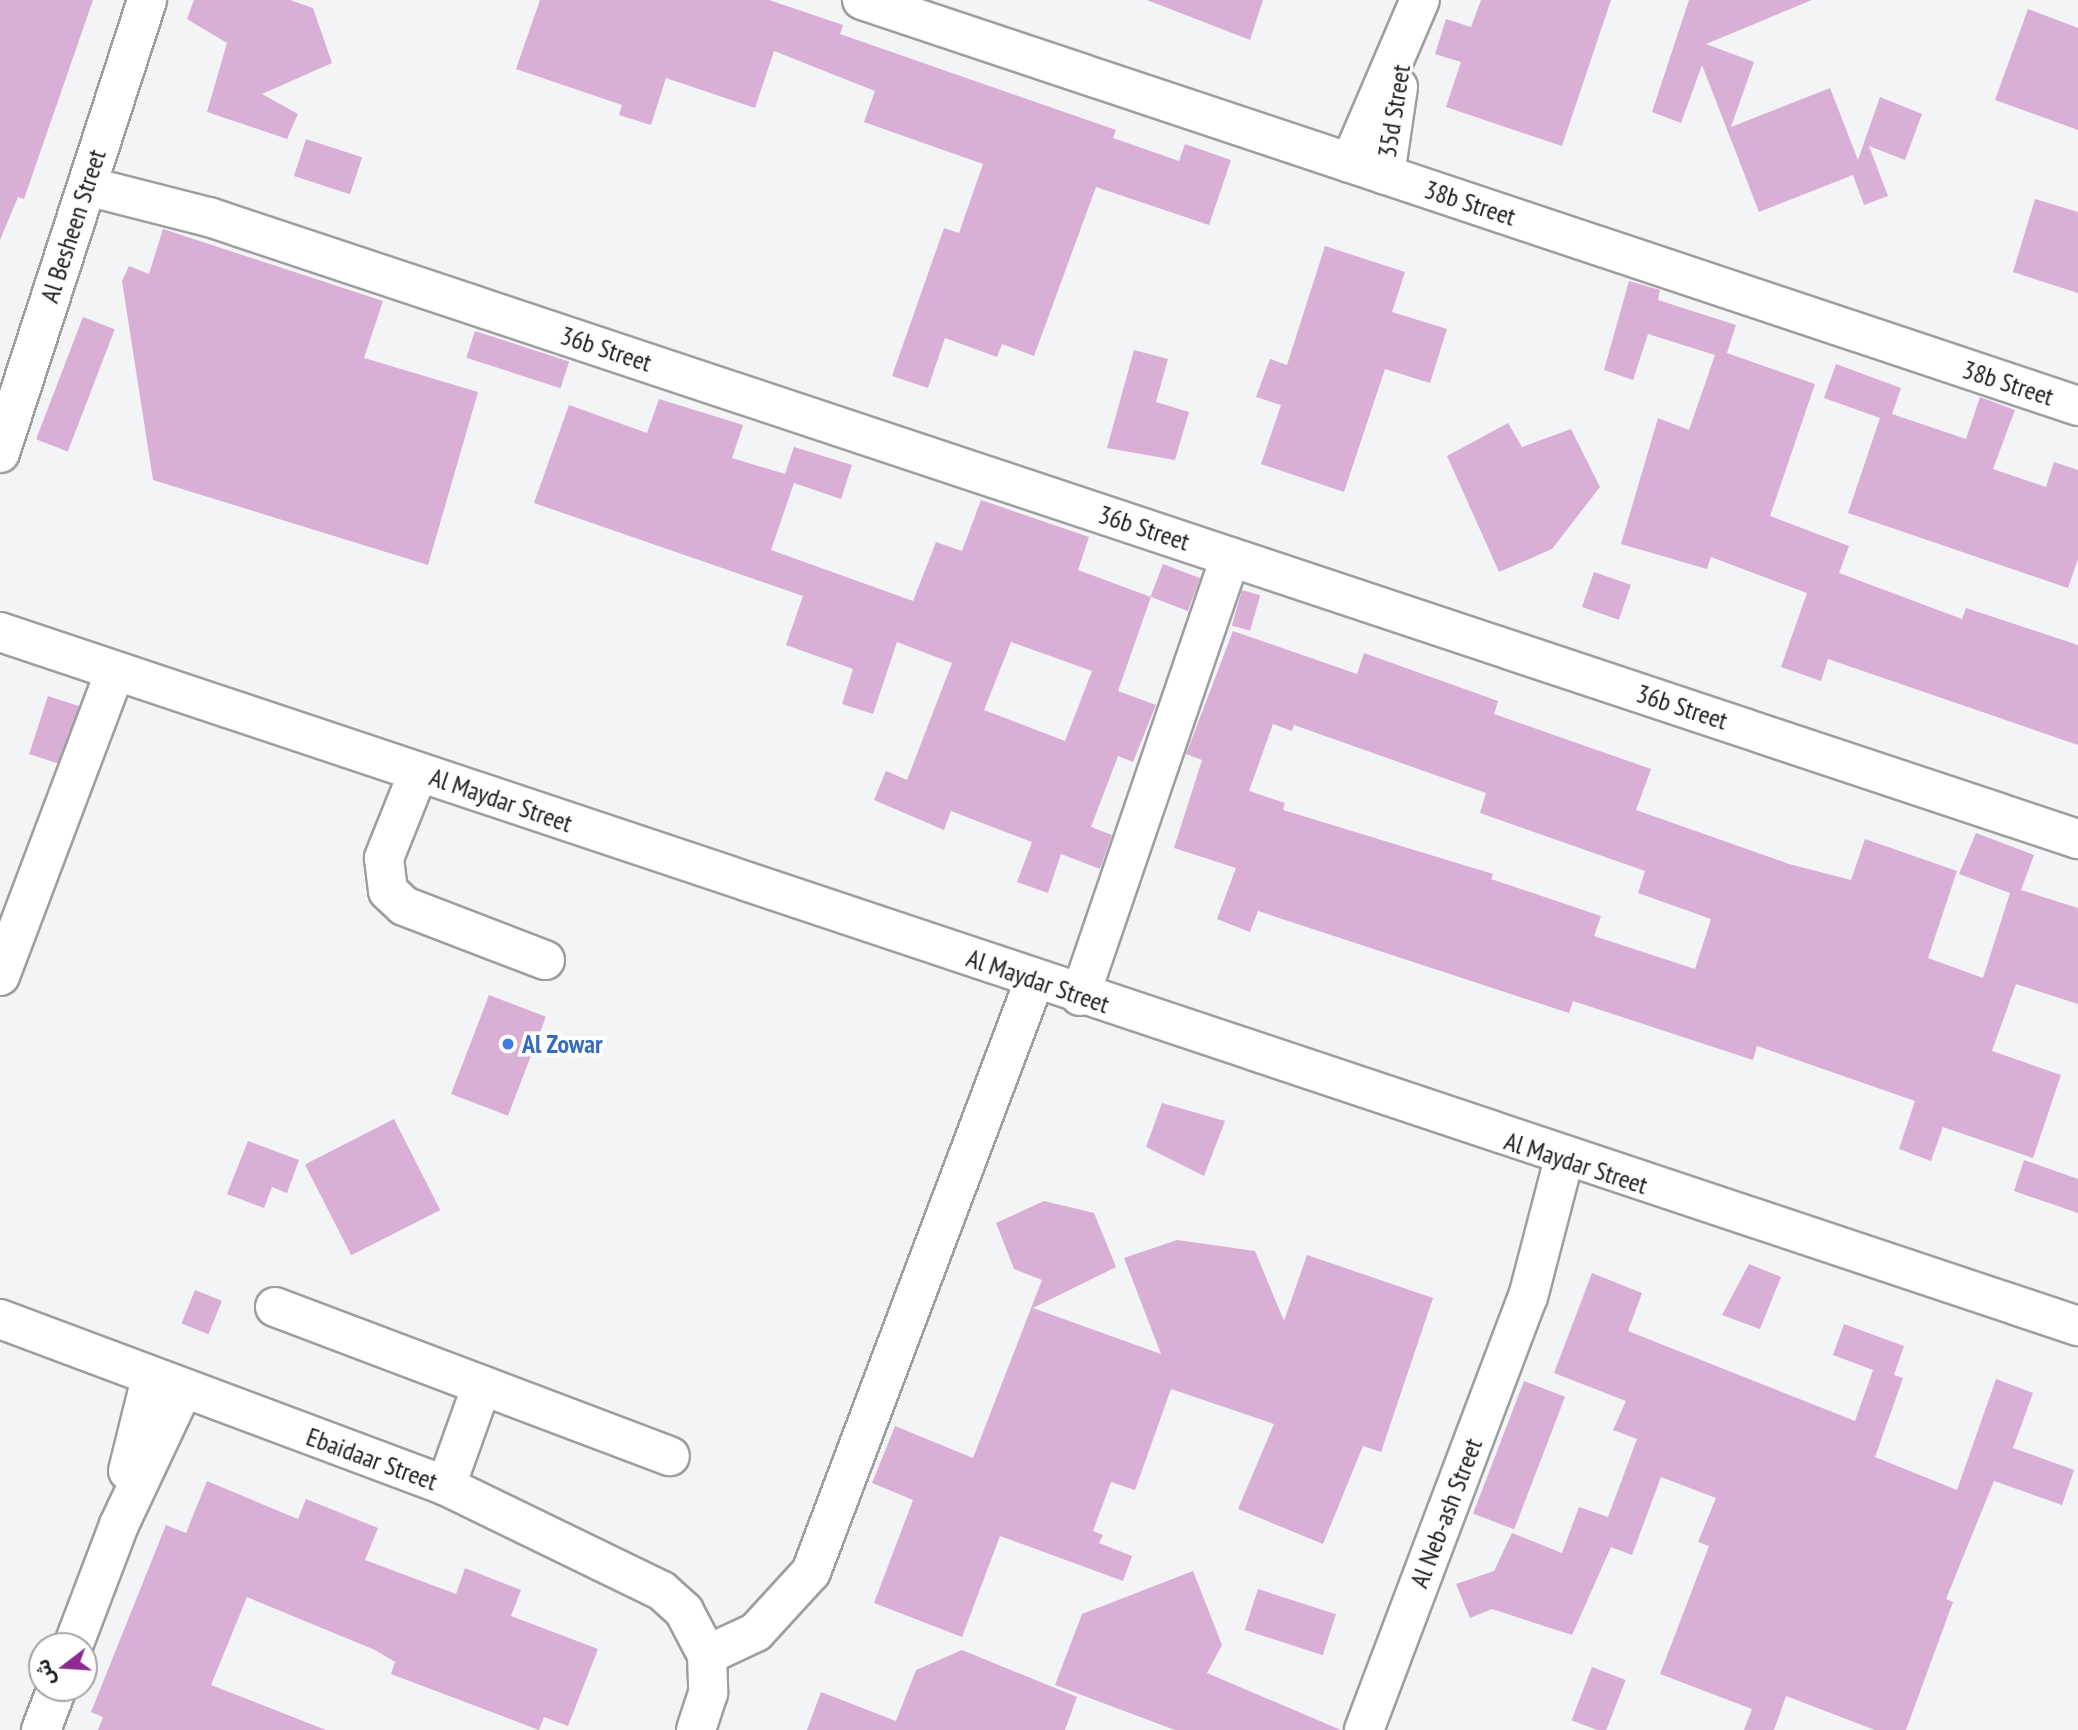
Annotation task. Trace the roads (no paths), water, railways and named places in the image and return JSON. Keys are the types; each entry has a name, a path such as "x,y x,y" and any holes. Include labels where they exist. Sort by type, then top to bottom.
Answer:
{"street":[{"name":"Al Besheen Street","path":"0,453 147,0"},
{"name":"38b Street","path":"862,0 2078,406"},
{"name":"35d Street","path":"1367,169 1420,0"},
{"name":"36b Street","path":"91,172 209,217 2078,839"},
{"path":"1080,996 1230,557"},
{"name":"Al Maydar Street","path":"0,632 1578,1164 2078,1326"},
{"path":"0,976 115,672"},
{"path":"418,772 384,858 387,891 404,906 545,960"},
{"path":"696,1730 708,1693 707,1655 756,1632 811,1572 1035,979"},
{"name":"Al Neb-ash Street","path":"1364,1730 1578,1164"},
{"path":"275,1307 670,1456"},
{"name":"Ebaidaar Street","path":"0,1320 446,1486 663,1591 684,1611 707,1655"},
{"path":"78,1632 119,1525 167,1383"},
{"path":"446,1486 482,1385"},
{"path":"41,1730 52,1702"}],"place":[{"name":"Al Zowar","path":"508,1044"}]}
